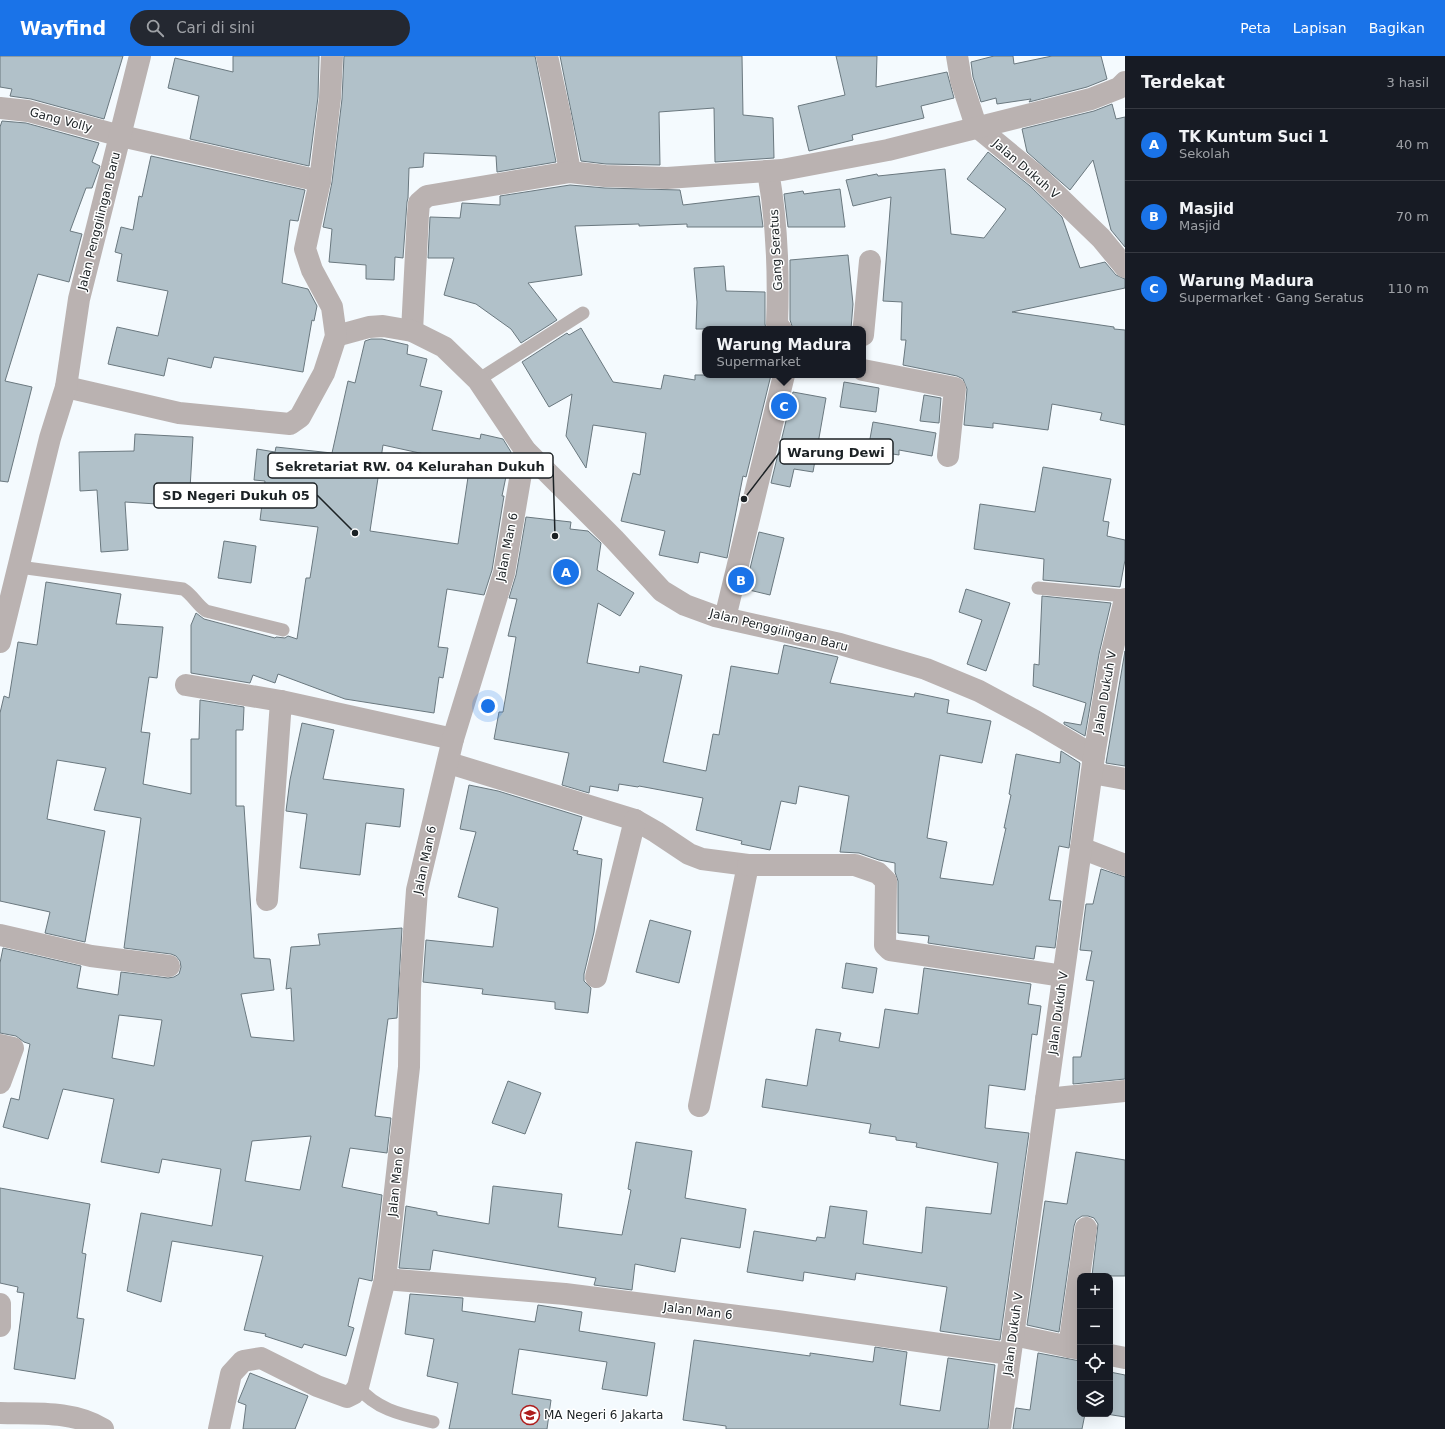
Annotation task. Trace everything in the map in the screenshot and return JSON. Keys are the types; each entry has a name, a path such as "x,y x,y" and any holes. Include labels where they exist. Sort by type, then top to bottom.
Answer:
{"street":[{"name":"Jalan Penggilingan Baru","path":"0,637 19,567 50,438 66,387 79,299 140,56"},
{"path":"66,387 178,413 290,424 300,417 324,373 336,336 332,307 312,270 305,249 320,181 330,98 332,56"},
{"path":"547,56 560,115 570,172"},
{"path":"957,56 961,80 976,126"},
{"path":"412,330 419,203 427,196 570,172 605,176 667,178 782,170 888,150 976,126 1091,99 1119,88 1125,82"},
{"name":"Gang Volly","path":"0,108 28,111 121,136 320,181"},
{"name":"Jalan Dukuh V","path":"976,126 1038,177 1101,238 1125,267"},
{"name":"Gang Seratus","path":"768,171 775,208 779,285 777,324 779,326"},
{"path":"864,326 870,261"},
{"name":"Jalan Penggilingan Baru","path":"336,336 376,327 412,330 444,347 478,380 525,450 614,539 662,591 685,605 725,618 840,644 926,669 979,692 1035,721 1093,765"},
{"path":"866,371 955,388 948,456"},
{"path":"725,618 783,378"},
{"name":"Jalan Man 6","path":"358,1387 385,1280 409,1067 410,988 418,890 437,803 449,763 453,739 504,572 525,450"},
{"name":"Jalan Dukuh V","path":"1000,1429 1093,765 1111,656 1125,601"},
{"path":"186,684 280,701 453,739"},
{"path":"267,900 280,701"},
{"path":"449,763 636,820 689,854 702,859 748,865 855,865 878,873 886,881 886,945 890,950 1063,976"},
{"path":"1093,765 1125,779"},
{"path":"596,976 636,820"},
{"path":"1081,848 1125,865"},
{"path":"699,1106 748,865"},
{"path":"0,935 91,956 169,966"},
{"path":"0,1045 13,1048 0,1083"},
{"path":"1046,1099 1125,1091"},
{"path":"1074,1348 1086,1228"},
{"name":"Jalan Man 6","path":"385,1280 565,1294 777,1321 1012,1345 1074,1348"},
{"path":"0,1304 0,1326"},
{"path":"1113,1356 1125,1358"},
{"path":"219,1429 231,1374 243,1361 261,1358 317,1386 347,1397 353,1394 358,1387"},
{"path":"0,1413 60,1415 86,1420 103,1429"}],"lane":[{"path":"478,380 584,313"},
{"path":"19,567 183,588 193,595 198,605 206,611 283,630"},
{"path":"1038,588 1125,601"},
{"path":"358,1387 365,1396 391,1412 433,1422"}],"building":[{"path":"0,56 123,56 104,119 31,99 10,96 12,89 0,87"},
{"path":"233,56 319,56 318,97 309,166 190,139 199,96 168,88 175,58 233,72"},
{"path":"344,56 535,56 556,162 497,172 496,156 424,153 423,167 409,168 403,258 395,257 394,280 366,279 366,265 329,262 332,229 323,227 332,182 342,99"},
{"path":"560,56 742,56 743,115 773,118 774,158 715,162 714,108 659,112 660,165 606,164 581,161"},
{"path":"836,56 877,56 876,87 947,72 954,98 921,106 924,118 852,135 853,140 809,151 798,106 845,95"},
{"path":"994,56 1013,56 1014,64 1052,56 1101,56 1107,79 1087,87 1029,102 1031,99 997,104 996,98 981,102 973,77 971,62"},
{"path":"1112,104 1116,119 1125,117 1125,247 1111,230 1093,160 1070,190 1027,152 1022,129 1094,111"},
{"path":"2,121 26,123 99,143 92,162 100,166 92,188 86,188 70,231 82,234 69,282 38,274 5,381 32,387 8,482 0,481 0,127"},
{"path":"988,152 1030,186 1062,217 1080,268 1105,262 1116,275 1125,279 1125,288 1012,312 1114,327 1114,329 1125,330 1125,425 1100,420 1102,413 1052,404 1048,430 993,423 993,428 964,425 967,389 963,379 957,376 903,365 906,340 901,340 902,302 883,301 891,197 853,206 846,180 877,174 878,176 945,169 951,234 984,238 1006,209 967,179"},
{"path":"151,156 305,190 298,221 290,220 282,283 308,289 317,306 314,321 312,320 303,372 214,357 211,368 168,358 164,376 108,364 117,327 158,336 168,291 117,281 122,254 115,252 121,227 133,230 139,196 142,197"},
{"path":"570,185 605,188 680,190 683,205 759,196 763,227 687,227 687,224 575,226 582,275 528,283 557,320 521,343 511,329 476,304 444,295 454,258 428,258 430,217 460,218 462,203 500,205 500,196"},
{"path":"840,189 845,227 788,227 784,194 803,191 804,194"},
{"path":"848,255 853,304 851,326 792,326 790,320 790,260"},
{"path":"724,266 726,291 765,292 765,326 702,326 702,329 696,329 697,302 694,268"},
{"path":"581,328 613,382 661,389 664,375 695,380 695,375 702,375 702,378 770,378 746,477 743,476 727,558 700,552 698,563 659,555 665,531 621,521 633,473 640,475 646,433 593,425 586,468 566,436 572,394 549,407 522,362 567,333 569,335"},
{"path":"371,339 382,339 408,345 407,354 427,359 420,386 442,391 432,430 480,439 481,434 503,439 511,452 502,496 504,496 492,570 484,595 447,589 438,647 448,648 443,678 439,677 434,713 345,699 278,674 275,683 253,675 250,683 191,673 191,625 196,613 204,619 275,638 285,638 288,636 297,639 306,578 310,578 318,527 260,520 265,481 254,480 257,449 275,452 276,447 332,453 348,381 355,383 365,341","holes":["383,445 470,464 458,544 370,531"]},
{"path":"844,382 879,388 876,412 840,407"},
{"path":"793,392 826,398 813,472 794,469 790,487 771,483"},
{"path":"924,395 941,398 939,423 920,421"},
{"path":"873,422 936,433 932,456 899,450 899,455 868,450"},
{"path":"135,434 193,437 189,506 125,502 128,550 101,552 97,490 80,491 79,452 134,451"},
{"path":"1043,467 1111,479 1103,521 1109,522 1107,536 1125,540 1125,560 1120,587 1043,580 1044,559 974,549 980,504 1035,512"},
{"path":"526,517 571,522 570,529 588,531 601,543 597,570 634,593 620,616 598,603 587,663 639,673 640,666 682,675 663,762 706,771 713,734 719,735 731,666 778,674 784,645 838,657 830,683 914,697 915,693 949,700 947,713 991,721 982,763 940,755 927,838 947,842 940,878 993,885 1006,828 1004,828 1011,795 1009,794 1016,754 1060,763 1061,751 1080,763 1069,848 1059,846 1049,900 1061,901 1055,948 1036,946 1034,959 928,943 929,936 898,933 898,881 895,872 895,863 879,860 859,853 840,852 849,796 799,786 796,804 781,801 770,850 741,844 742,841 696,830 703,798 639,786 619,784 618,791 590,786 589,793 562,785 569,753 494,739 499,712 503,712 516,637 508,636 517,599 509,598 516,575"},
{"path":"759,532 784,538 770,595 745,589"},
{"path":"224,541 256,546 251,583 218,578"},
{"path":"46,582 121,594 116,624 163,627 157,678 149,677 141,732 150,733 143,784 191,794 191,739 199,739 200,700 244,707 243,730 236,730 236,806 244,806 254,958 270,959 274,990 241,994 251,1037 294,1041 291,988 286,989 291,947 320,945 318,934 402,928 397,1018 388,1019 375,1116 391,1118 387,1153 350,1148 342,1187 382,1195 372,1281 359,1278 348,1326 354,1328 346,1356 304,1344 302,1348 265,1336 266,1334 244,1330 263,1256 172,1241 161,1302 127,1291 141,1213 212,1226 221,1169 162,1159 159,1173 101,1162 114,1099 63,1089 48,1139 3,1127 11,1098 19,1100 30,1044 24,1042 16,1036 0,1033 0,963 3,948 81,966 77,988 118,995 121,972 168,978 179,974 181,967 180,961 176,956 171,954 124,948 141,818 94,810 106,768 57,760 47,819 105,831 85,942 45,933 50,912 0,901 0,713 4,696 9,698 18,642 37,645","holes":["119,1015 162,1020 154,1066 112,1058","311,1136 300,1190 245,1181 252,1141"]},
{"path":"966,589 1010,603 986,671 967,664 982,620 959,612"},
{"path":"1042,596 1111,603 1099,654 1085,736 1064,724 1064,722 1081,725 1086,703 1033,686 1034,664 1039,665"},
{"path":"1125,651 1125,766 1106,763"},
{"path":"302,723 334,730 323,779 404,789 400,827 366,823 360,875 300,868 307,814 286,811 290,780"},
{"path":"469,785 498,791 582,817 573,850 578,851 577,854 602,859 594,932 584,974 584,981 591,988 588,1013 555,1009 555,1002 482,994 483,989 423,982 426,940 493,947 498,908 458,897 476,832 460,829"},
{"path":"1101,869 1125,877 1125,1079 1073,1084 1073,1057 1081,1057 1094,981 1086,980 1092,951 1080,950 1086,904 1093,904"},
{"path":"650,920 691,931 679,983 636,972"},
{"path":"846,963 877,968 873,993 842,988"},
{"path":"924,968 1031,984 1028,1004 1041,1006 1037,1035 1032,1034 1025,1090 989,1085 985,1128 1029,1133 1000,1340 940,1331 947,1287 856,1273 855,1280 804,1272 803,1281 747,1272 754,1231 816,1241 817,1237 825,1238 830,1206 867,1211 863,1244 922,1253 926,1207 991,1214 998,1163 916,1147 917,1143 896,1140 896,1137 869,1133 871,1124 762,1107 766,1079 807,1086 816,1029 841,1033 839,1041 879,1048 885,1009 918,1014"},
{"path":"508,1081 541,1093 525,1134 492,1123"},
{"path":"636,1142 692,1151 685,1198 746,1209 740,1248 681,1238 675,1272 635,1264 632,1290 594,1285 596,1278 433,1250 430,1270 399,1268 406,1206 437,1212 437,1215 489,1224 493,1186 562,1194 558,1227 622,1235 631,1190 628,1189"},
{"path":"1076,1152 1125,1160 1125,1276 1113,1276 1113,1273 1092,1273 1098,1224 1094,1218 1088,1216 1082,1216 1076,1220 1059,1332 1027,1325 1045,1201 1067,1204"},
{"path":"0,1188 90,1204 82,1253 86,1254 77,1318 84,1319 75,1379 14,1369 24,1293 17,1292 18,1287 0,1283"},
{"path":"410,1294 463,1298 462,1311 535,1322 538,1305 582,1312 579,1331 655,1343 647,1396 602,1389 607,1362 519,1349 512,1394 551,1400 547,1429 449,1429 458,1383 427,1376 434,1339 405,1334"},
{"path":"694,1340 810,1356 810,1353 873,1362 875,1347 907,1352 900,1405 940,1411 948,1358 995,1365 988,1429 726,1429 726,1426 683,1420"},
{"path":"1038,1353 1077,1360 1077,1417 1084,1417 1082,1429 1013,1429 1016,1408 1030,1410"},
{"path":"250,1373 308,1396 295,1429 243,1429 246,1405 238,1402"},
{"path":"1113,1373 1125,1375 1125,1417 1113,1415"}],"place":[{"name":"Warung Madura","path":"784,406"},
{"name":"Warung Dewi","path":"744,499"},
{"name":"SD Negeri Dukuh 05","path":"355,533"},
{"name":"Sekretariat RW. 04 Kelurahan Dukuh","path":"555,536"},
{"name":"TK Kuntum Suci 1","path":"566,572"},
{"name":"Masjid","path":"741,580"},
{"name":"MA Negeri 6 Jakarta","path":"530,1415"}]}
